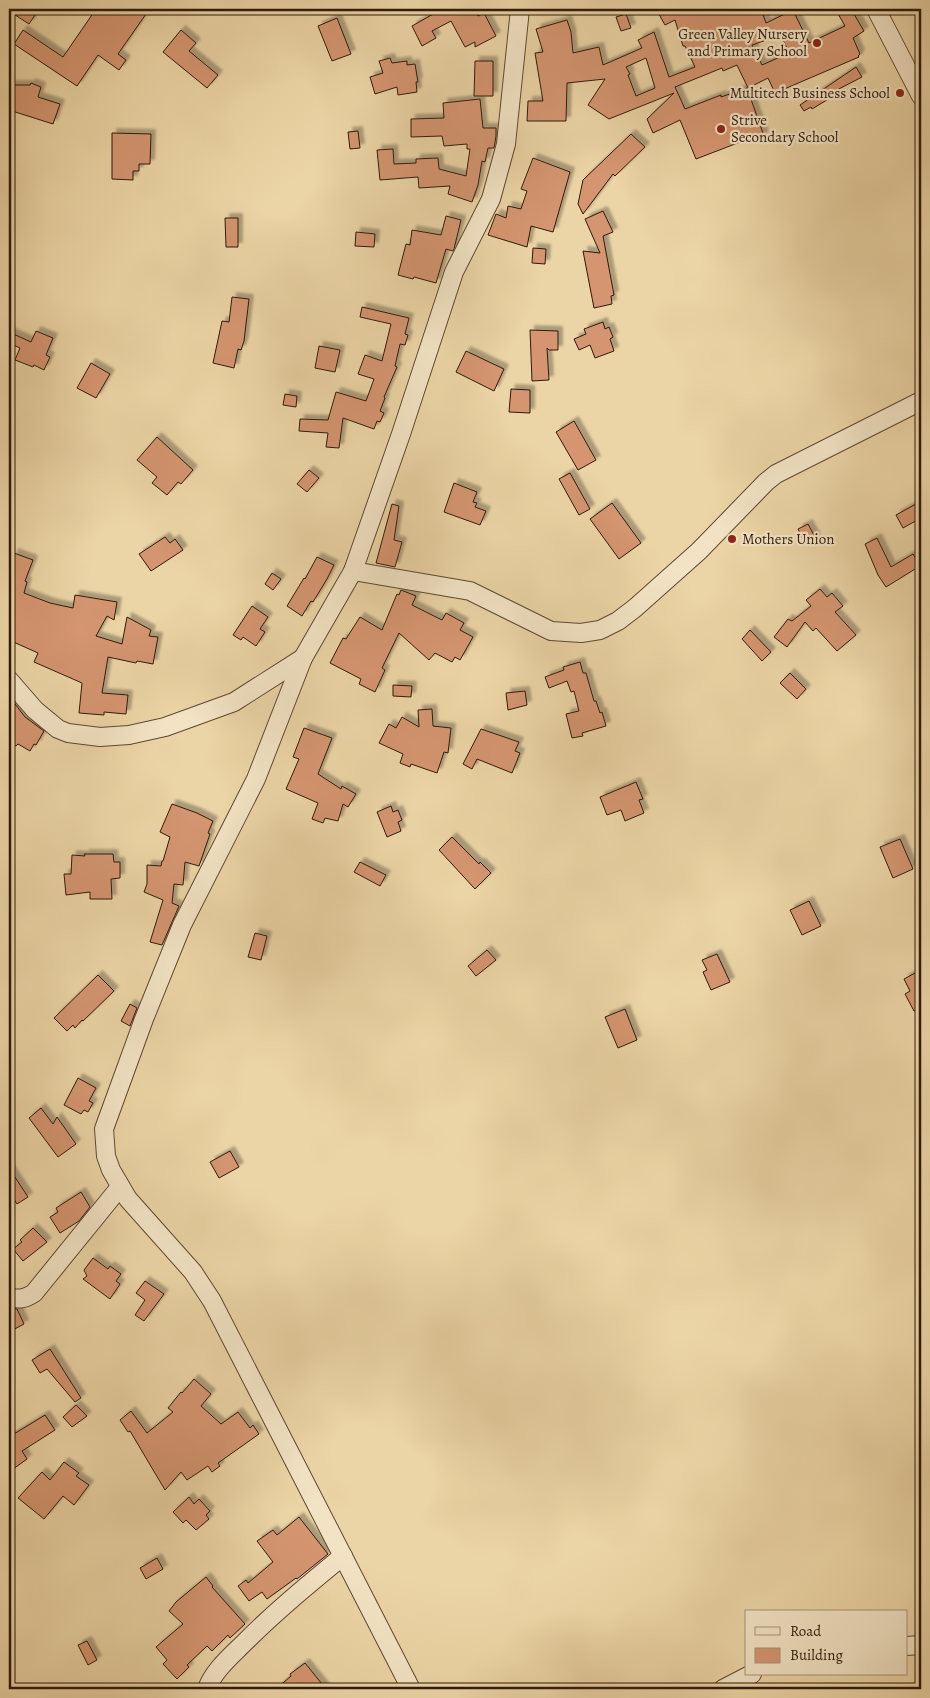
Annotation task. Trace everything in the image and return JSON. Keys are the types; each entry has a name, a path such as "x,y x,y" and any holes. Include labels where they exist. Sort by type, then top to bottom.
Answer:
{"street":[{"path":"411,1689 212,1301 193,1272 128,1199 120,1187 106,1156 104,1129 144,1019 182,926 256,779 303,658 353,570 401,434 454,272 491,199 506,144 520,9"},
{"path":"876,9 921,96"},
{"path":"353,570 470,591 551,631 581,633 600,630 618,621 699,551 776,474 921,401"},
{"path":"9,680 35,710 58,729 68,733 100,737 129,735 165,727 234,702 303,658"},
{"path":"9,1297 24,1299 34,1293 120,1187"},
{"path":"207,1689 210,1680 228,1659 278,1609 343,1556"},
{"path":"908,1646 921,1645"},
{"path":"723,1689 748,1676"}],"building":[{"path":"9,9 39,9 29,24 9,11"},
{"path":"96,9 138,9 146,14 118,54 126,60 119,70 98,55 77,86 14,44 23,30 63,57"},
{"path":"442,9 474,9 478,16 484,13 496,36 475,47 475,42 465,47 451,21 432,31 436,38 422,46 412,26"},
{"path":"656,9 761,9 766,23 793,10 809,43 845,26 837,12 843,9 851,9 864,31 853,38 860,54 859,57 775,93 768,78 748,88 737,65 723,71 722,68 675,87 685,109 721,95 721,97 747,88 764,136 748,141 748,139 696,159 680,120 653,133 647,119 674,93 609,119 588,105 605,79 567,83 566,121 527,121 528,101 543,101 535,53 543,52 536,29 567,20 571,32 573,53 599,47 603,65 642,48 638,40 654,32 669,77 695,67 685,46 683,46 675,20 665,25","holes":["781,35 789,53 762,65 752,45","646,58 655,88 636,96 626,67"]},
{"path":"626,14 631,28 621,31 616,17"},
{"path":"337,18 351,54 332,61 318,26"},
{"path":"181,30 196,43 189,51 218,75 207,88 163,52"},
{"path":"390,58 392,63 407,61 407,65 415,64 418,82 416,82 417,92 398,95 397,87 375,94 370,77 383,73 379,61"},
{"path":"475,61 493,61 493,96 474,96"},
{"path":"856,67 862,77 833,92 835,95 812,109 811,107 804,111 800,105"},
{"path":"31,83 41,87 38,97 60,104 53,124 9,110 9,85 30,85"},
{"path":"480,99 483,128 496,128 496,136 494,148 488,148 485,162 482,161 478,185 472,202 448,194 450,186 419,188 418,177 380,180 377,150 393,149 394,164 416,163 416,159 438,158 439,169 466,176 470,149 467,149 467,144 444,146 442,136 411,137 411,119 444,118 443,103"},
{"path":"358,131 360,148 350,149 348,132"},
{"path":"112,133 151,134 150,164 139,164 139,171 133,171 133,180 112,179"},
{"path":"631,134 645,147 615,176 613,174 583,214 578,204 583,180"},
{"path":"533,158 570,172 553,232 531,226 527,247 488,235 496,214 506,218 508,206 521,209 527,191 521,189"},
{"path":"603,211 613,232 603,236 614,295 611,296 612,304 594,308 583,251 600,253 585,219"},
{"path":"446,216 461,220 454,249 453,251 446,249 436,283 398,275 406,244 410,245 412,230 441,235"},
{"path":"225,218 238,218 238,247 226,247"},
{"path":"356,232 375,234 374,247 355,246"},
{"path":"533,248 546,249 545,264 532,263"},
{"path":"232,297 249,299 244,341 241,350 238,349 234,368 213,363 222,321 229,322"},
{"path":"362,307 409,318 405,334 408,335 405,345 400,344 395,366 397,367 384,397 380,411 384,413 380,422 377,421 374,429 343,418 339,448 326,447 328,433 299,431 300,419 328,420 336,392 366,401 374,379 358,374 365,355 382,361 391,324 360,317"},
{"path":"603,322 605,329 609,327 613,337 610,339 614,351 595,358 590,345 579,350 574,339 586,334 584,329"},
{"path":"530,330 558,331 558,350 549,350 547,348 549,380 532,381"},
{"path":"36,331 53,338 46,355 50,357 44,370 15,360 20,348 9,343 9,332 31,342"},
{"path":"319,346 340,350 335,372 315,368"},
{"path":"466,351 504,369 494,391 456,372"},
{"path":"91,363 110,374 96,398 77,388"},
{"path":"511,389 530,390 530,413 509,412"},
{"path":"285,394 297,396 296,407 283,405"},
{"path":"574,421 596,460 578,470 556,432"},
{"path":"157,437 193,470 181,484 178,482 167,495 152,483 157,477 137,460"},
{"path":"309,470 319,478 307,492 297,484"},
{"path":"570,473 590,509 579,515 559,479"},
{"path":"454,483 477,492 473,502 477,503 475,507 486,511 480,525 444,512"},
{"path":"612,503 641,543 619,559 590,519"},
{"path":"392,504 399,506 394,540 402,542 395,567 376,563"},
{"path":"916,504 921,513 921,518 903,528 896,515"},
{"path":"808,524 816,539 805,544 798,529"},
{"path":"165,537 170,543 175,539 183,550 151,571 139,554"},
{"path":"877,538 891,567 913,554 920,566 886,587 878,575 865,544"},
{"path":"14,553 33,560 25,581 27,582 24,593 50,603 73,608 75,595 117,602 114,620 107,616 96,636 122,644 127,617 151,630 149,636 158,637 153,664 137,661 136,663 108,657 102,693 128,695 126,714 104,712 104,715 79,713 82,683 34,662 38,653 9,640 9,567"},
{"path":"317,557 334,565 313,602 311,601 302,616 287,606"},
{"path":"272,573 281,579 273,590 265,584"},
{"path":"820,589 827,597 832,593 843,606 835,612 856,635 837,651 816,628 813,631 805,622 787,647 774,637 788,619 792,621 811,606 806,600"},
{"path":"401,590 416,596 412,605 442,620 446,613 464,623 460,630 473,637 460,660 455,657 452,662 435,653 429,660 399,633 382,668 385,670 375,692 359,684 361,679 330,663 343,638 346,639 360,617 382,630 397,594 399,595"},
{"path":"252,606 268,617 260,629 265,632 256,646 243,637 241,640 233,635"},
{"path":"750,630 771,652 762,661 742,639"},
{"path":"580,662 583,673 586,673 594,701 596,701 600,713 602,712 606,726 582,733 583,736 572,738 566,714 579,711 574,691 571,692 567,681 549,688 545,677 564,670 563,667"},
{"path":"790,673 806,689 797,699 780,683"},
{"path":"393,685 412,686 411,697 393,696"},
{"path":"525,691 527,705 508,710 506,693"},
{"path":"9,696 25,717 44,731 30,751 18,744 16,746 9,741"},
{"path":"432,709 433,726 451,728 448,753 444,752 437,773 411,764 410,767 400,763 403,754 379,743 389,724 396,728 402,717 419,727 418,710"},
{"path":"304,728 332,738 318,774 341,789 342,786 356,794 348,807 343,804 338,821 325,818 323,823 312,819 318,803 286,789 299,759 293,757"},
{"path":"481,729 519,742 515,751 520,753 512,773 477,759 472,769 463,764"},
{"path":"636,782 643,799 639,800 644,813 625,821 621,810 607,815 600,797"},
{"path":"172,804 213,821 199,866 185,862 183,885 174,884 172,903 179,906 162,945 150,942 163,900 144,892 147,884 147,865 161,866 163,861 170,837 160,832"},
{"path":"391,806 393,812 398,810 402,820 398,822 401,831 387,837 377,812"},
{"path":"452,837 479,864 480,862 491,873 475,889 439,850"},
{"path":"900,839 913,869 893,878 880,847"},
{"path":"84,854 113,854 114,862 120,862 120,878 111,879 112,899 90,899 90,892 66,895 64,874 71,874 72,855 85,856"},
{"path":"360,862 386,875 380,886 354,872"},
{"path":"809,901 821,926 802,935 790,910"},
{"path":"255,933 267,936 261,960 248,957"},
{"path":"487,950 496,960 476,976 468,966"},
{"path":"717,954 730,982 711,990 703,972 707,970 702,960"},
{"path":"917,972 921,979 921,1011 920,1008 914,1011 905,994 910,991 904,979"},
{"path":"98,975 114,991 75,1028 73,1025 67,1031 54,1018"},
{"path":"130,1004 137,1008 130,1026 121,1021"},
{"path":"625,1009 637,1040 618,1048 605,1017"},
{"path":"78,1078 96,1088 89,1101 93,1103 88,1112 84,1110 81,1114 64,1105"},
{"path":"41,1108 53,1124 57,1117 76,1144 58,1157 29,1118"},
{"path":"230,1151 239,1167 219,1178 210,1162"},
{"path":"9,1168 28,1197 17,1204 9,1191"},
{"path":"81,1192 90,1207 79,1221 60,1233 50,1217 58,1212 56,1208"},
{"path":"33,1228 47,1242 23,1261 13,1249 22,1242 20,1240"},
{"path":"93,1258 108,1269 110,1266 121,1274 116,1281 120,1284 110,1299 83,1279 87,1276 84,1270"},
{"path":"145,1281 164,1294 144,1321 135,1315 145,1300 136,1293"},
{"path":"9,1308 17,1309 24,1324 9,1332"},
{"path":"50,1349 81,1398 75,1402 47,1369 40,1373 32,1360"},
{"path":"194,1379 211,1394 201,1406 221,1424 238,1412 250,1428 253,1425 259,1434 218,1463 220,1466 212,1472 208,1466 187,1480 181,1472 165,1490 130,1431 128,1432 120,1420 131,1411 147,1433 173,1412 168,1408"},
{"path":"76,1405 87,1416 72,1427 63,1417"},
{"path":"45,1415 55,1430 22,1451 27,1459 9,1472 9,1437"},
{"path":"64,1462 79,1473 76,1476 89,1485 74,1505 63,1496 44,1519 18,1498 42,1472 50,1480"},
{"path":"189,1497 194,1504 199,1499 210,1511 206,1515 209,1519 196,1530 186,1520 183,1523 173,1512"},
{"path":"299,1517 328,1554 297,1579 267,1599 262,1592 249,1601 238,1586 246,1580 248,1583 273,1562 257,1541 273,1530 277,1535"},
{"path":"157,1558 163,1569 146,1579 140,1568"},
{"path":"206,1577 212,1587 245,1624 230,1638 228,1635 212,1651 207,1646 187,1665 189,1667 177,1679 163,1664 167,1660 156,1647 183,1624 169,1611 176,1602"},
{"path":"87,1641 97,1660 88,1665 78,1645"},
{"path":"305,1663 326,1689 276,1689 291,1676 290,1674"}],"place":[{"name":"Green Valley Nursery and Primary School","path":"817,43"},
{"name":"Multitech Business School","path":"900,93"},
{"name":"Strive Secondary School","path":"721,129"},
{"name":"Mothers Union","path":"732,539"}]}
